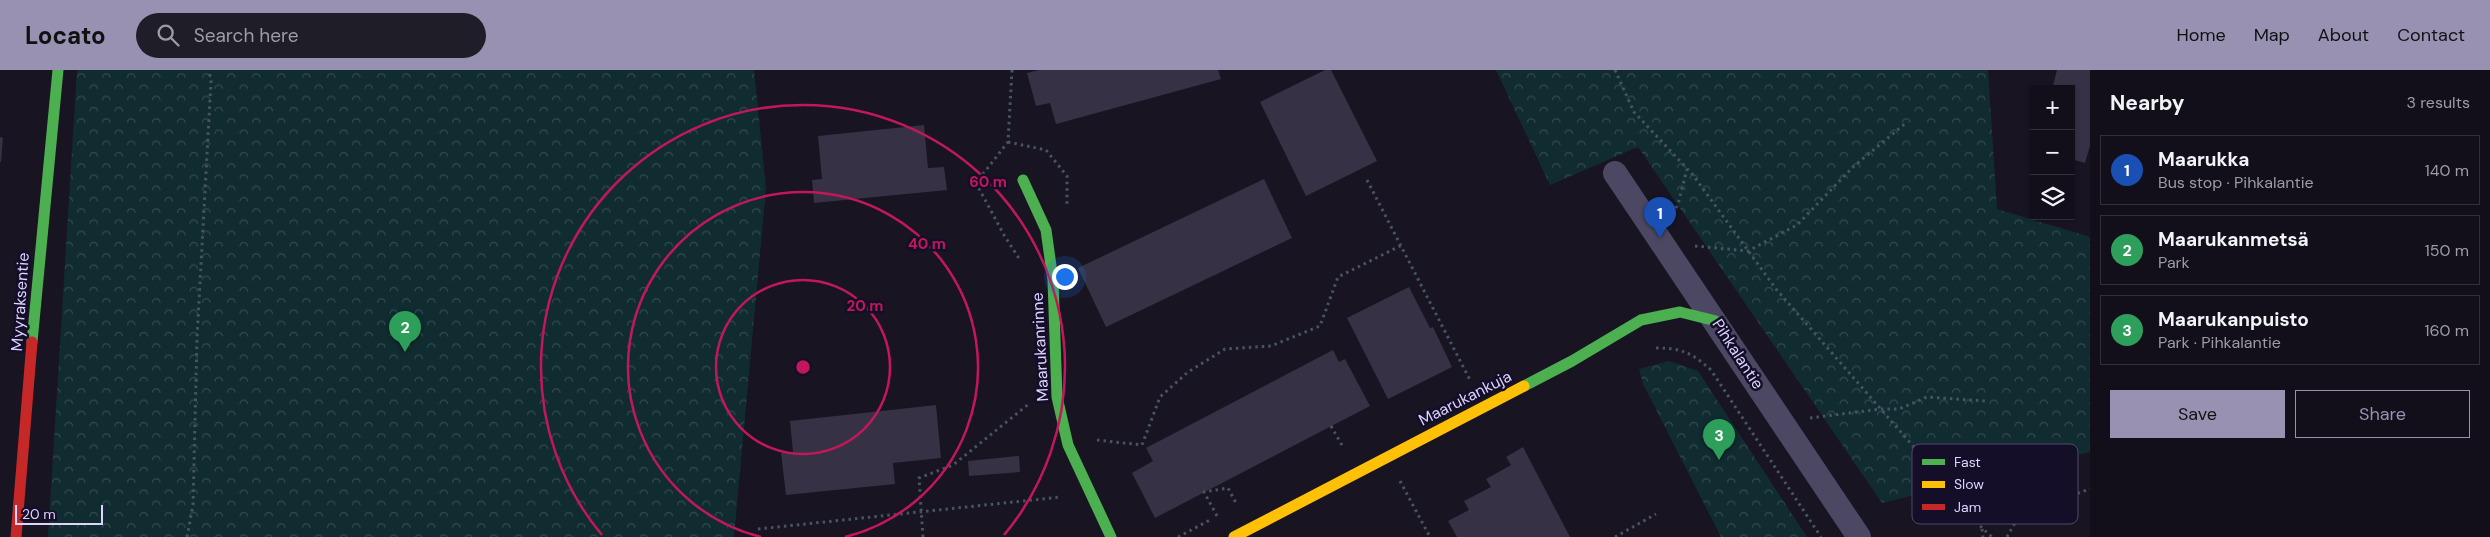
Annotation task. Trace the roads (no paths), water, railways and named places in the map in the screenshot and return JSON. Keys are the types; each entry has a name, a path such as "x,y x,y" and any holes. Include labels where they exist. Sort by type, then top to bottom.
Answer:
{"street":[{"name":"Myyraksentie","path":"16,537 42,229 58,70"},
{"name":"Pihkalantie","path":"1614,173 1716,321 1859,537"},
{"name":"Maarukanrinne","path":"1023,180 1046,230 1053,280 1057,397 1068,445 1111,537"},
{"name":"Maarukankuja","path":"1234,537 1572,361 1641,320 1680,312 1716,321"}],"place":[{"name":"Maarukka","path":"1660,238"},
{"name":"Maarukanmetsä","path":"405,352"},
{"name":"Maarukanpuisto","path":"1719,460"}]}
